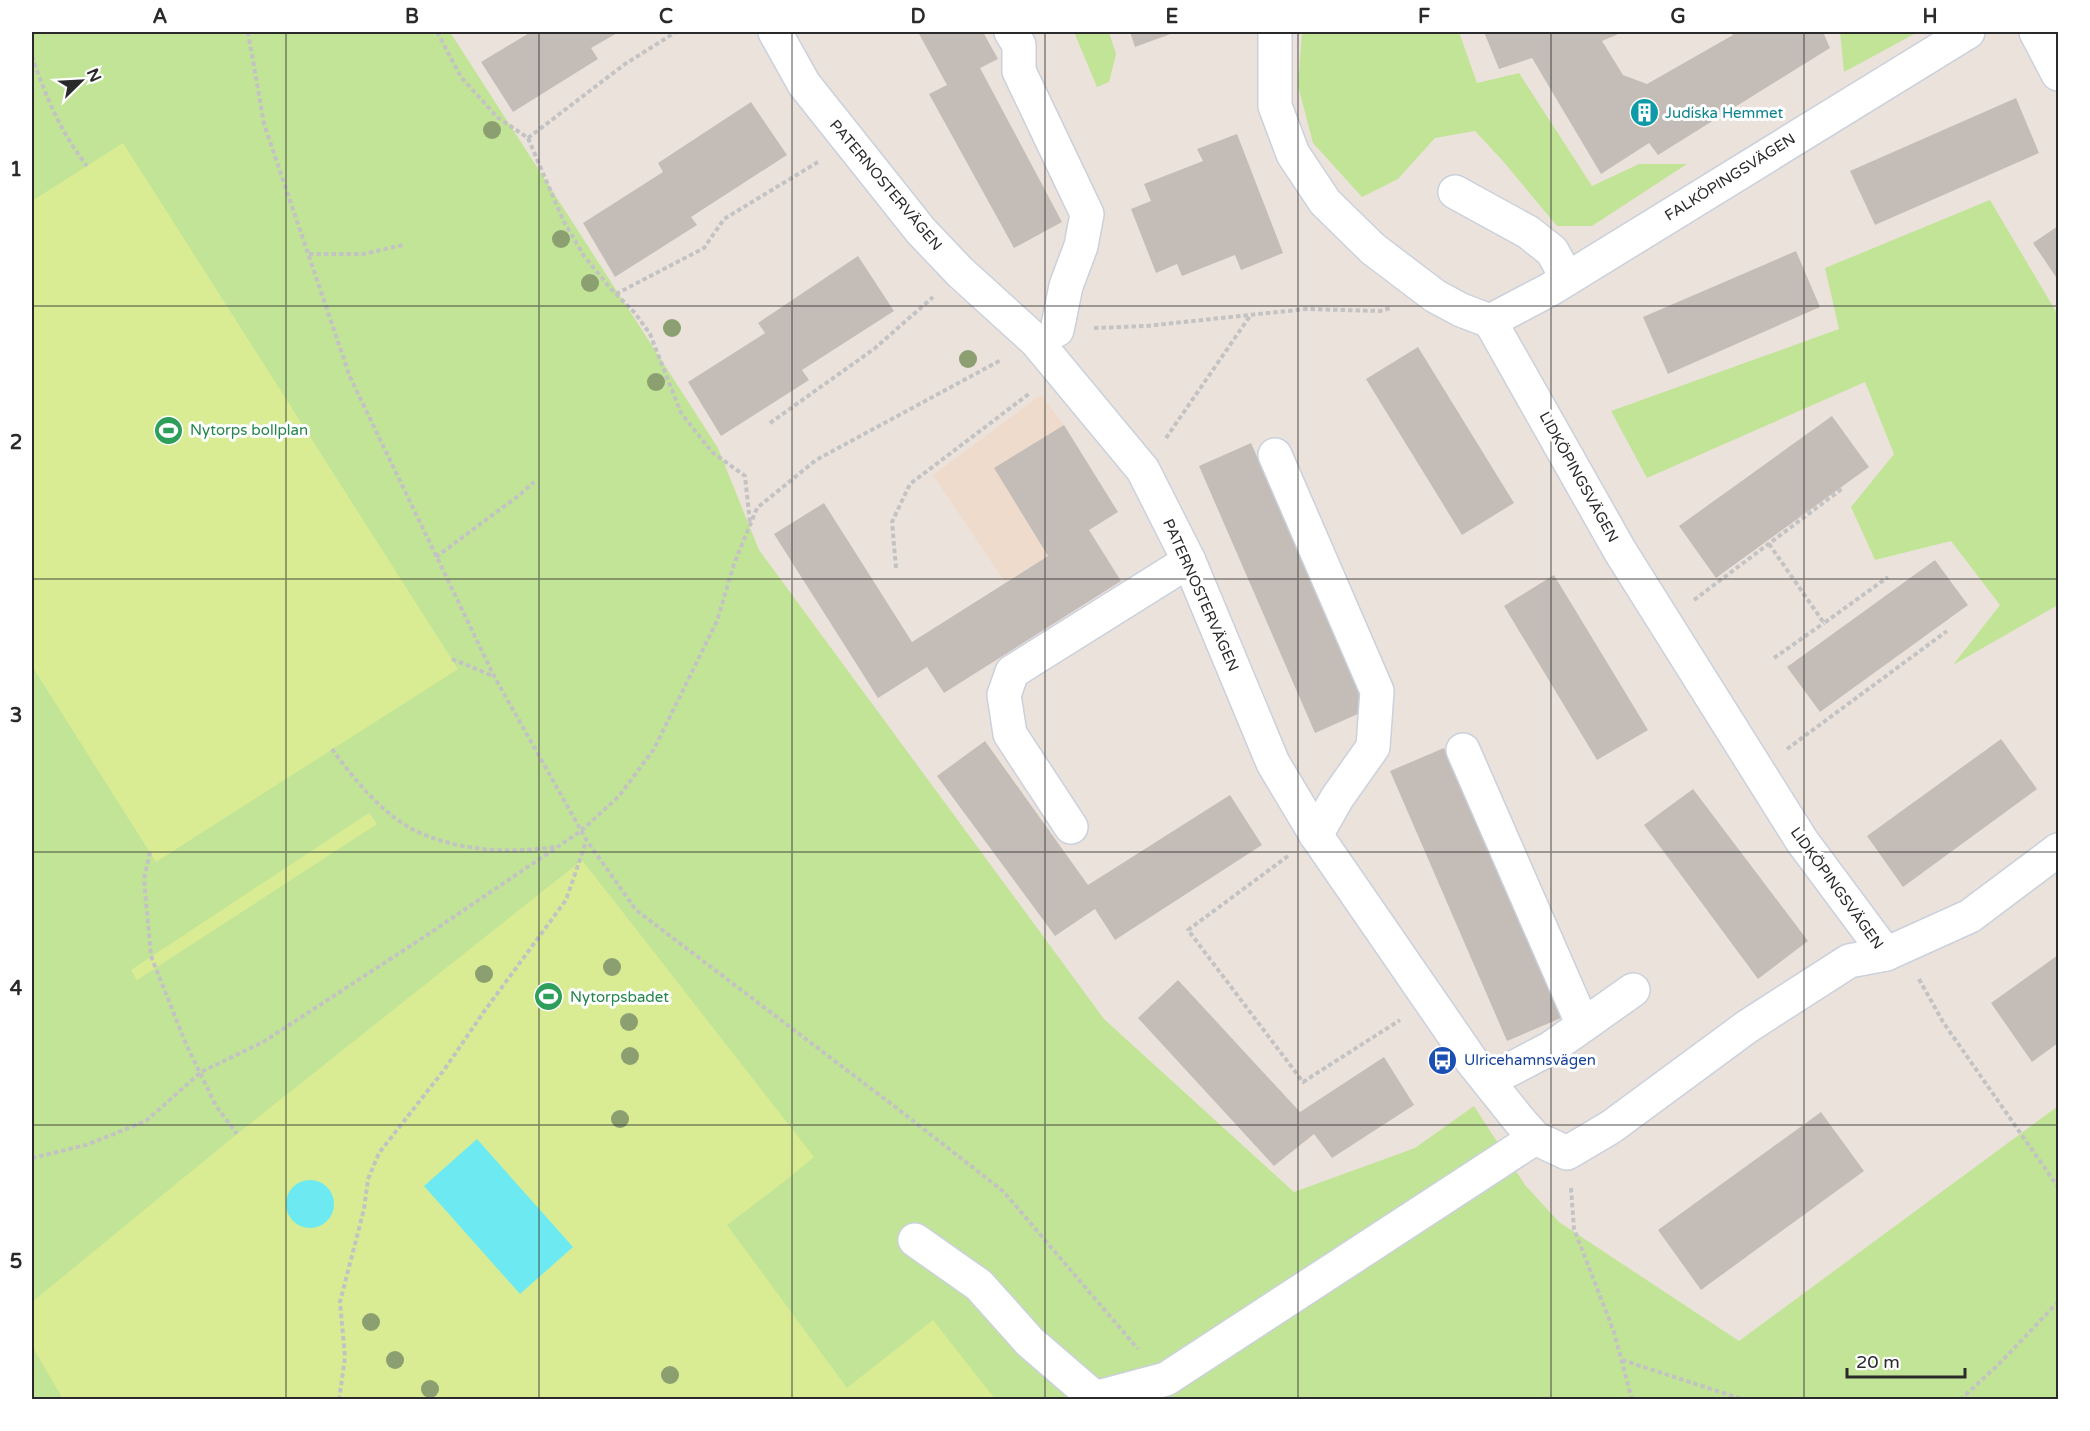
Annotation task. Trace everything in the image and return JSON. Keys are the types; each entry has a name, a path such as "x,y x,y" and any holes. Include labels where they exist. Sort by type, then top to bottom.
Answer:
{"street":[{"name":"PATERNOSTERVÄGEN","path":"776,32 804,84 921,231 960,272 1046,335 1061,370 1143,470 1189,561 1274,763 1316,835 1488,1081 1535,1138 1567,1153"},
{"path":"1011,32 1019,45 1019,71 1087,214 1081,246 1046,335"},
{"path":"1275,32 1275,106 1293,154 1325,202 1373,249 1435,296 1461,310 1490,321"},
{"name":"FALKÖPINGSVÄGEN","path":"1490,321 1568,278 1968,32"},
{"path":"2036,32 2058,74"},
{"path":"1455,192 1527,232 1552,251 1568,278"},
{"name":"LIDKÖPINGSVÄGEN","path":"1490,321 1620,551 1802,841 1893,950"},
{"path":"1275,455 1377,691 1373,747 1337,798 1316,835"},
{"path":"1071,827 1010,734 1004,695 1012,672 1189,561"},
{"path":"1463,750 1583,1025"},
{"path":"1567,1153 1611,1127 1748,1026 1802,990 1849,961 1893,950 1970,916 2058,850"},
{"path":"1488,1081 1551,1048 1633,990"},
{"path":"915,1240 979,1285 1030,1342 1095,1398 1166,1379 1535,1138"}],"path":[{"path":"248,32 264,124 350,377 494,676 587,841 636,910 1003,1191 1116,1326 1166,1379"},
{"path":"437,32 461,77 497,117 528,138 563,220 584,256 635,313 650,334 681,413 712,452 745,476 750,526"},
{"path":"528,138 625,64 676,32"},
{"path":"32,56 47,100 87,166"},
{"path":"616,294 704,248 724,219 849,143"},
{"path":"309,254 363,254 403,245"},
{"path":"770,423 874,349 960,272"},
{"path":"32,1158 86,1145 146,1121 201,1072 262,1042 418,941 581,831 619,796 654,749 717,621 734,564 758,507 816,460 1046,335 1306,309 1380,311 1435,296"},
{"path":"1143,470 1251,315"},
{"path":"896,568 892,522 910,484 1061,370"},
{"path":"436,557 534,482"},
{"path":"1665,622 1843,488"},
{"path":"1769,544 1824,623"},
{"path":"1774,658 1888,577"},
{"path":"1758,771 1947,631"},
{"path":"452,659 494,676"},
{"path":"332,749 371,796 393,816 413,829 441,841 496,850 529,851 558,847"},
{"path":"1316,835 1188,930 1303,1082 1431,1000"},
{"path":"339,1400 345,1358 340,1302 364,1209 368,1179 379,1153 444,1070 566,900 587,841"},
{"path":"150,852 144,879 152,956 186,1044 216,1106 237,1134"},
{"path":"1893,950 2058,1187"},
{"path":"1567,1153 1574,1229 1614,1332 1632,1400"},
{"path":"1960,1400 1998,1365 2058,1302"},
{"path":"1621,1359 1744,1400"}],"shaded area":[{"path":"1041,395 1064,425 994,468 1048,556 1005,582 933,475"}],"green space":[{"path":"32,32 450,32 718,448 759,550 1104,1019 1294,1192 1415,1148 1474,1106 1525,1185 1559,1222 1739,1341 2058,1106 2058,1399 32,1399"},
{"path":"1074,32 1109,32 1116,54 1109,82 1097,87"},
{"path":"1302,32 1459,32 1477,83 1519,73 1592,186 1639,164 1687,164 1592,226 1557,226 1475,131 1435,138 1398,179 1362,197 1313,143 1298,86"},
{"path":"1840,32 1918,32 1844,72"},
{"name":"Nytorps bollplan","path":"123,143 458,669 156,862 32,666 32,201"},
{"path":"1990,200 2058,315 2058,605 1953,665 2000,605 1951,541 1875,560 1851,507 1894,454 1865,382 1647,478 1611,411 1839,329 1825,268"},
{"path":"369,813 377,824 137,980 131,970"},
{"name":"Nytorpsbadet","path":"582,860 814,1157 727,1225 847,1388 933,1320 995,1399 63,1399 32,1346 32,1302 237,1134"}],"water":[{"path":"477,1139 573,1247 520,1294 424,1186"},
{"path":"310,1180 327,1187 334,1204 327,1221 310,1228 293,1221 286,1204 293,1187"}],"building":[{"path":"531,32 619,32 591,48 598,59 513,112 481,62"},
{"path":"918,32 983,32 998,59 980,68 1062,222 1014,248 929,94 947,85"},
{"path":"1130,32 1176,32 1135,47"},
{"name":"Judiska Hemmet","path":"1484,32 1623,32 1602,41 1623,75 1647,84 1733,35 1731,32 1823,32 1830,48 1658,155 1649,143 1601,174 1532,58 1499,69"},
{"path":"2016,98 2039,153 1875,225 1850,171"},
{"path":"751,102 787,155 691,217 697,225 615,277 583,223 663,172 658,163"},
{"path":"1237,134 1283,253 1241,270 1235,255 1182,276 1177,264 1156,273 1131,209 1151,201 1144,184 1203,161 1197,149"},
{"path":"2058,226 2058,280 2033,243"},
{"path":"1796,251 1820,307 1668,374 1643,317"},
{"path":"858,256 894,311 802,370 809,380 721,436 688,382 765,333 758,323"},
{"path":"1418,347 1514,503 1462,535 1366,379"},
{"path":"1832,416 1869,467 1716,578 1679,526"},
{"path":"1064,425 1118,512 1089,530 1121,581 944,693 927,667 878,698 774,534 824,503 912,642 1048,556 994,468"},
{"path":"1251,443 1367,710 1315,733 1199,466"},
{"path":"1935,560 1968,605 1820,712 1787,667"},
{"path":"1554,575 1648,730 1597,760 1504,606"},
{"path":"2001,739 2037,789 1903,887 1867,836"},
{"path":"985,741 1088,885 1230,795 1262,845 1115,940 1095,909 1055,936 937,776"},
{"path":"1444,748 1561,1018 1507,1041 1390,771"},
{"path":"1693,789 1808,941 1758,979 1644,825"},
{"path":"2058,955 2058,1043 2032,1062 1991,1003"},
{"path":"1178,980 1300,1112 1384,1057 1414,1105 1332,1158 1314,1134 1274,1166 1138,1018"},
{"path":"1821,1112 1864,1171 1701,1290 1658,1230"}],"place":[{"name":"Judiska Hemmet","path":"1644,113"},
{"name":"Nytorps bollplan","path":"169,430"},
{"name":"Nytorpsbadet","path":"549,997"},
{"name":"Ulricehamnsvägen","path":"1443,1060"}]}
